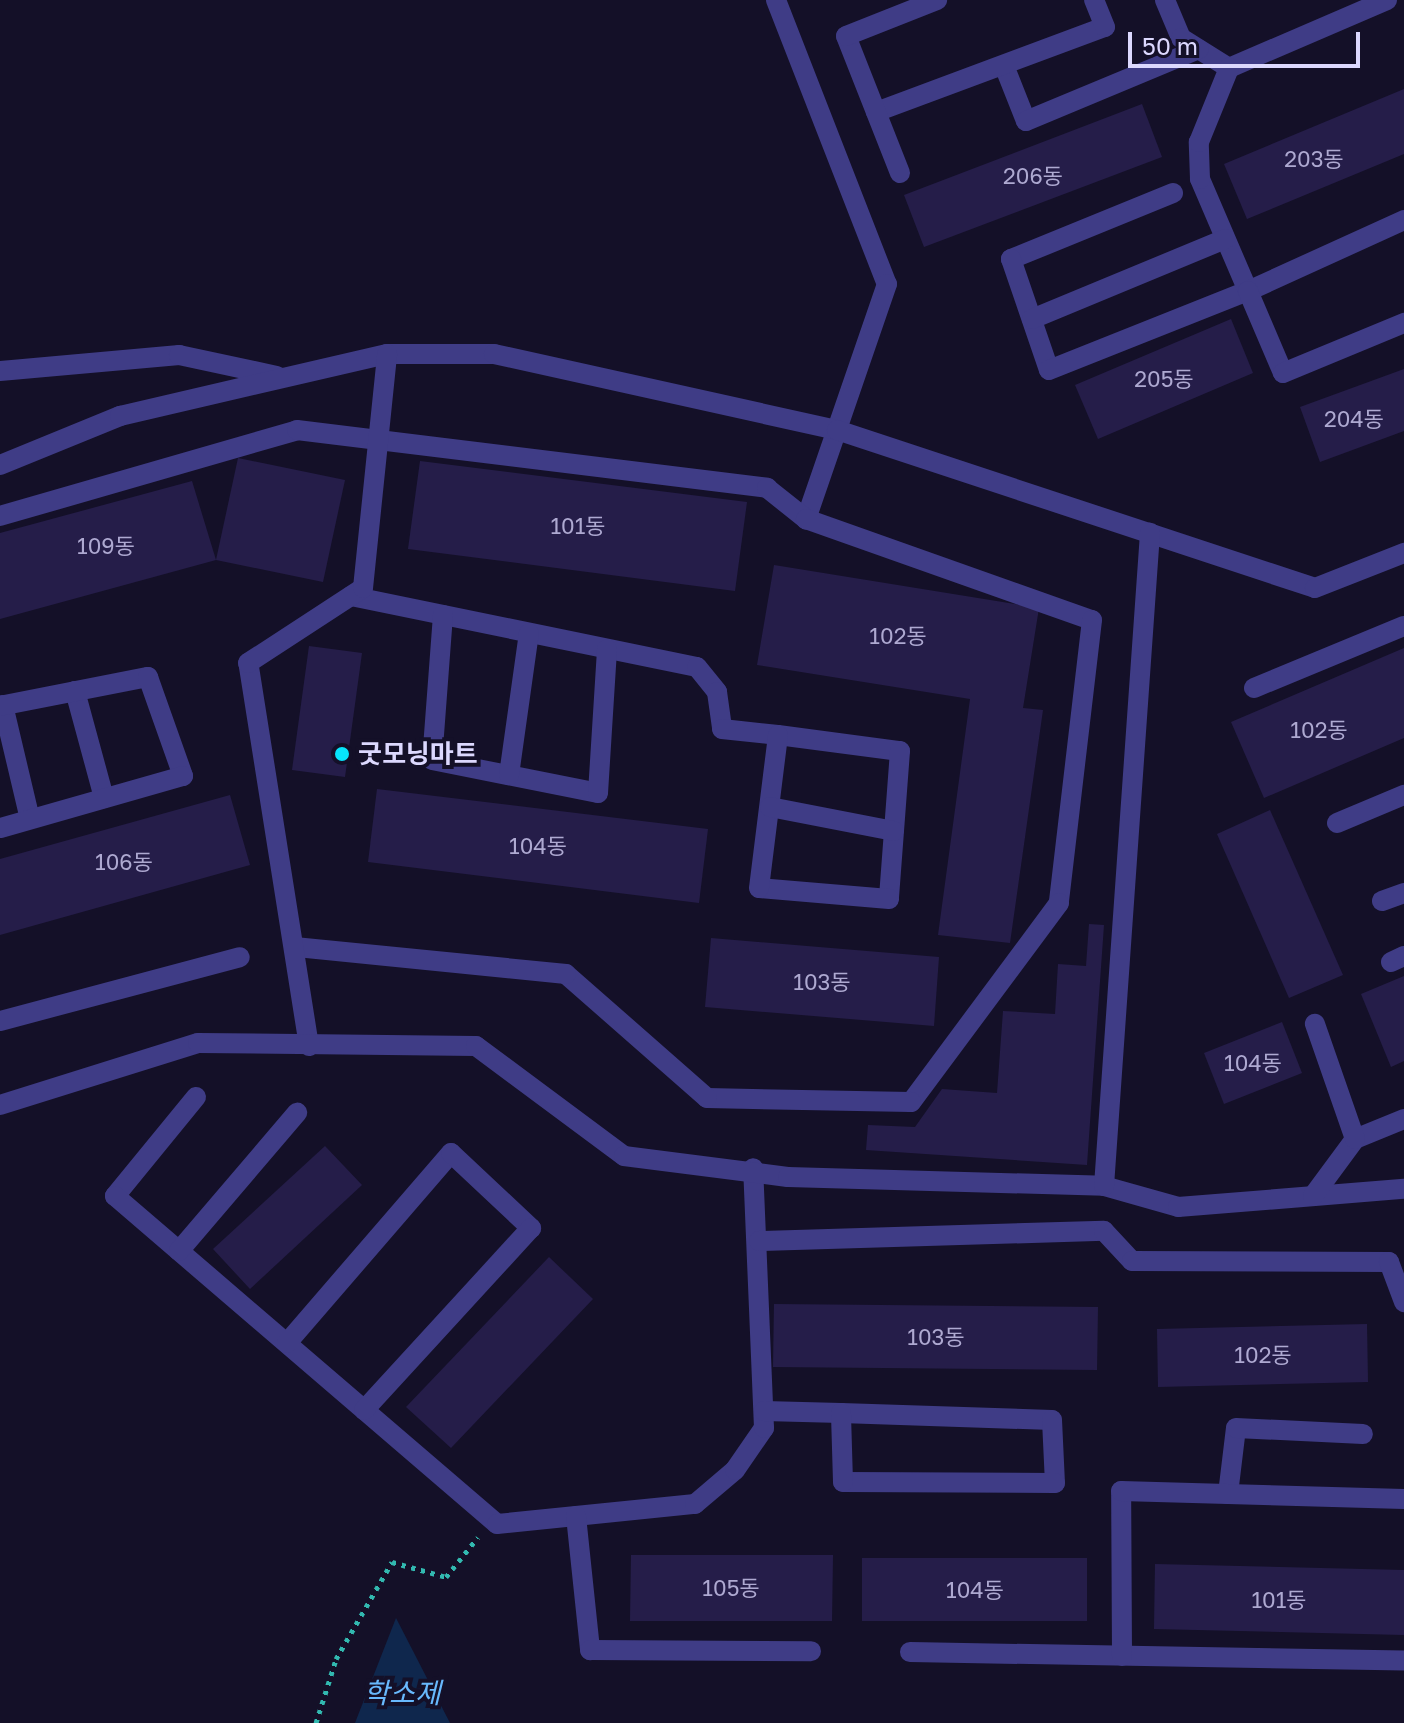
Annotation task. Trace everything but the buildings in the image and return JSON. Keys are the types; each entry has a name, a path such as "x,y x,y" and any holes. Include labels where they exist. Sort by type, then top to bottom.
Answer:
{"street":[{"path":"776,0 887,284 806,519"},
{"path":"900,173 846,36 937,0"},
{"path":"876,112 1005,68 1105,27 1094,0"},
{"path":"1165,0 1181,38 1229,68"},
{"path":"1374,3 1229,68 1199,142 1200,179 1283,373 1404,323"},
{"path":"1005,68 1026,121 1199,49"},
{"path":"1173,193 1011,259 1049,370 1248,291 1404,220"},
{"path":"1032,319 1225,239"},
{"path":"309,1046 248,663 363,588 387,354"},
{"path":"0,465 120,416 387,354 494,354 837,430 1315,588 1404,553"},
{"path":"0,371 179,355 285,378"},
{"path":"0,516 297,430 767,488 806,519 1092,620 1059,903 911,1102 707,1098 566,974 294,947"},
{"path":"1104,1186 1150,533"},
{"path":"351,596 697,667 717,692 722,729 778,735 900,751 889,899 759,888 778,735"},
{"path":"443,615 432,760 598,793 607,649"},
{"path":"1254,688 1404,626"},
{"path":"509,775 529,633"},
{"path":"0,828 183,776 148,677 2,705 30,819"},
{"path":"75,691 104,798"},
{"path":"1337,823 1404,795"},
{"path":"770,807 894,831"},
{"path":"1382,901 1404,893"},
{"path":"0,1021 240,957"},
{"path":"1315,1024 1355,1139"},
{"path":"0,1105 198,1043 476,1046 624,1156 753,1168 788,1177 1104,1186 1178,1207 1404,1189"},
{"path":"196,1097 115,1196 492,1520 576,1516 695,1504 735,1470 764,1428 759,1241 753,1168"},
{"path":"179,1251 297,1113"},
{"path":"1313,1196 1355,1139 1404,1119"},
{"path":"287,1343 451,1153 531,1228 364,1410"},
{"path":"759,1241 1104,1231 1132,1261 1389,1262 1404,1302"},
{"path":"764,1411 841,1413 1052,1420 1055,1483 843,1482 841,1413"},
{"path":"1228,1494 1236,1428 1363,1434"},
{"path":"1122,1656 1121,1491 1404,1499"},
{"path":"576,1516 590,1650 811,1651"},
{"path":"910,1652 1404,1661"}],"path":[{"path":"316,1723 336,1659 392,1562 446,1577 492,1520"}],"water":[{"name":"학소제","path":"396,1618 450,1723 355,1723"}],"place":[{"name":"굿모닝마트","path":"342,754"}]}
